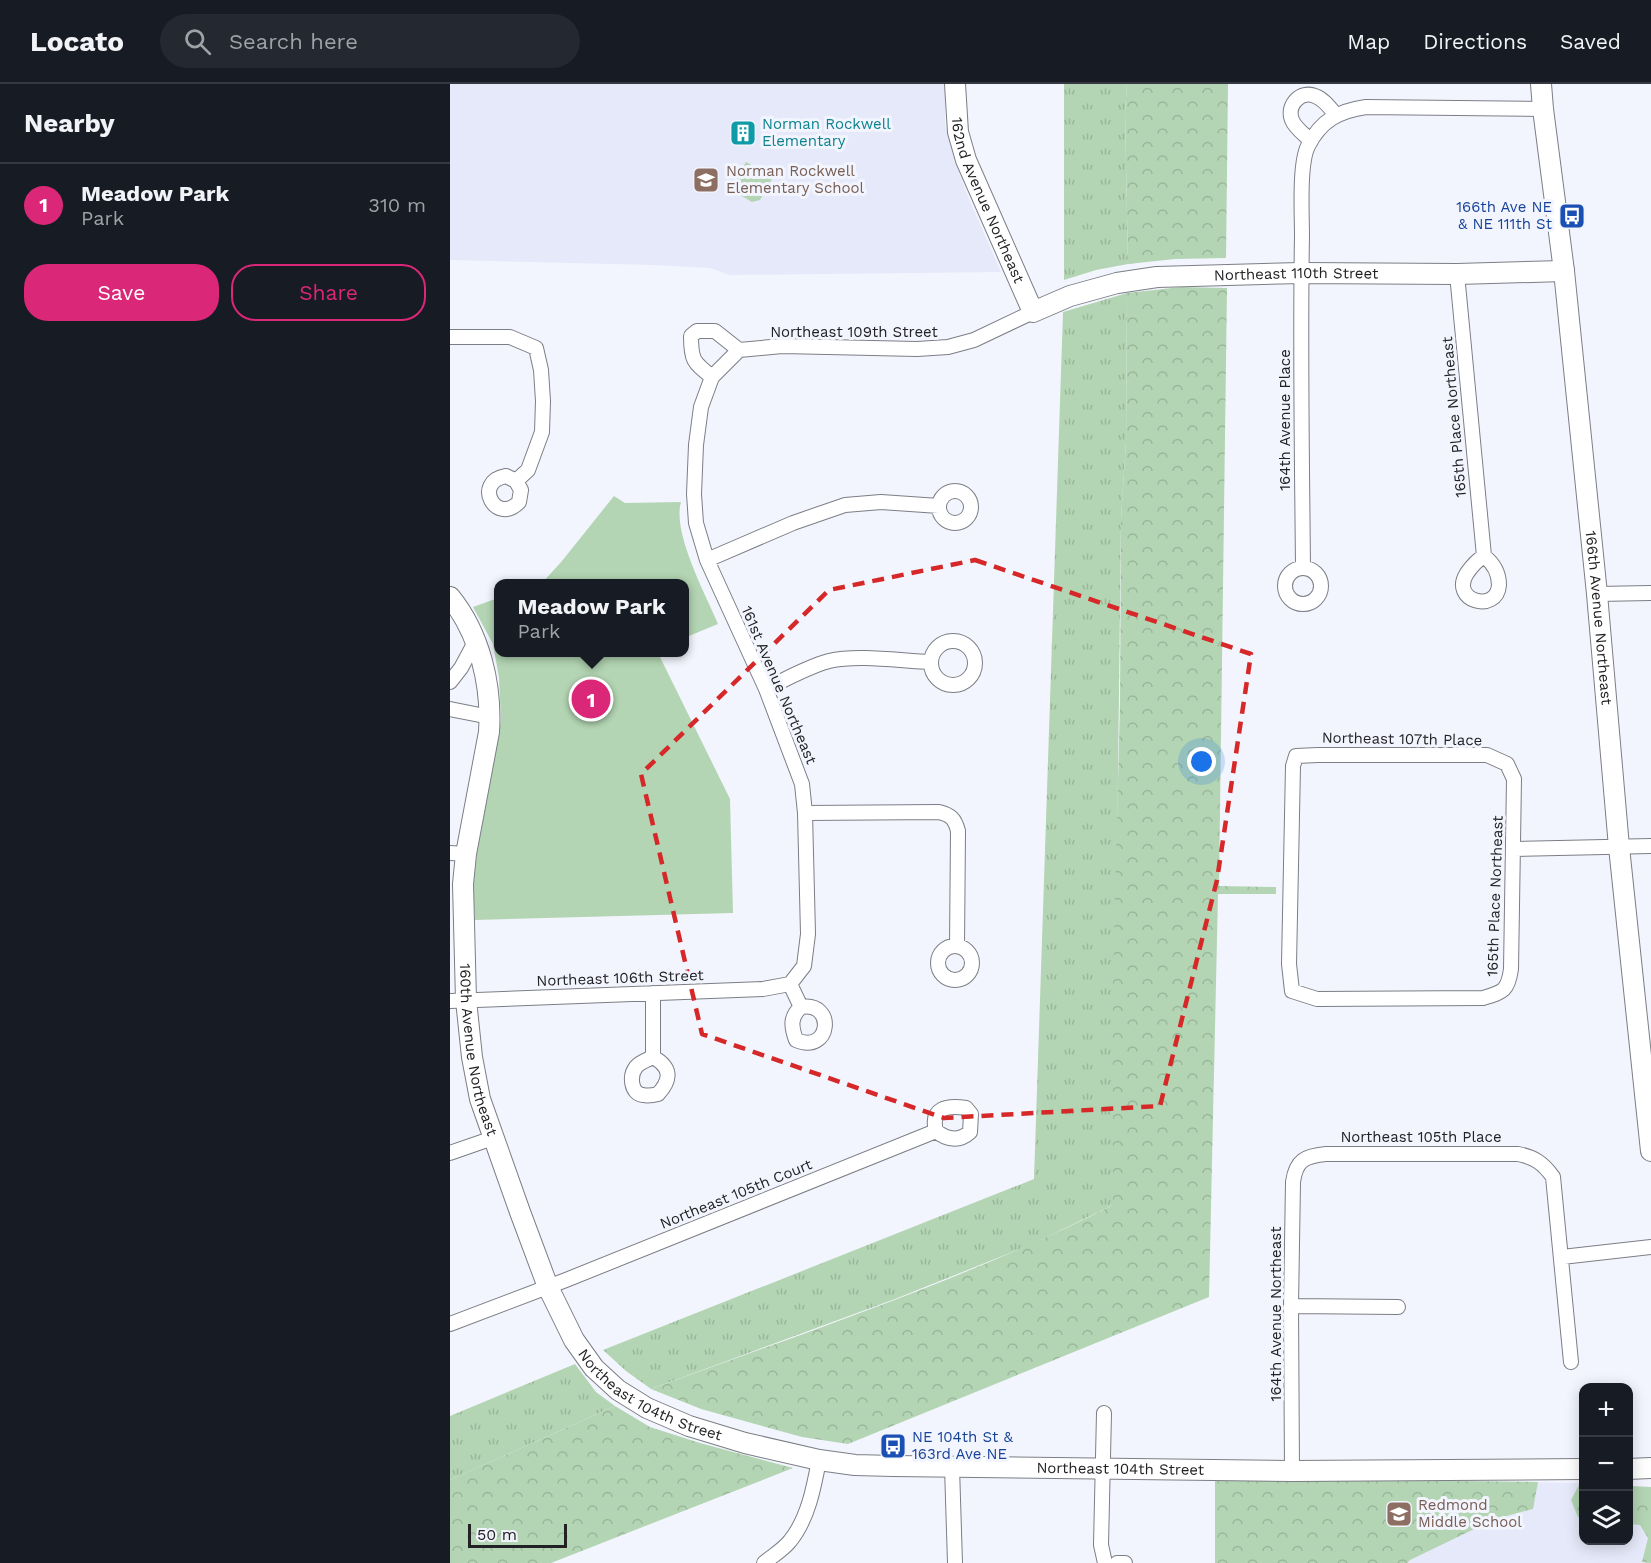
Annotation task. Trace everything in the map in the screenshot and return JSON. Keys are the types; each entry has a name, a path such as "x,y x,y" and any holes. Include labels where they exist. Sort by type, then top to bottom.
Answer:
{"street":[{"name":"162nd Avenue Northeast","path":"955,84 958,132 966,160 1033,312"},
{"name":"166th Avenue Northeast","path":"1541,84 1597,594 1619,846 1651,1152"},
{"path":"1311,141 1291,118 1291,108 1296,99 1307,94 1318,96 1336,115"},
{"path":"1301,273 1303,165 1307,147 1320,128 1336,115 1365,107 1543,109"},
{"name":"Northeast 110th Street","path":"1033,312 1070,296 1116,283 1157,277 1301,273 1457,274 1563,271"},
{"name":"164th Avenue Place","path":"1301,273 1303,567"},
{"name":"165th Place Northeast","path":"1457,274 1484,556"},
{"name":"Northeast 109th Street","path":"739,350 782,346 917,349 948,347 974,340 1033,312"},
{"path":"712,377 699,367 691,355 691,336 697,331 715,331 739,350"},
{"path":"450,337 510,338 536,348 542,370 542,432 528,471 516,481"},
{"name":"161st Avenue Northeast","path":"739,350 712,377 700,407 694,494 696,522 707,560 766,689 802,784 805,813 808,934 804,966 790,984"},
{"path":"707,560 793,523 845,505 881,502 939,506"},
{"path":"1597,594 1651,593"},
{"name":"160th Avenue Northeast","path":"450,597 470,627 484,672 490,717 489,732 458,854 463,884 458,1000 480,1099 548,1287"},
{"path":"450,682 461,668 475,642"},
{"path":"766,689 830,661 859,659 931,662"},
{"path":"450,709 490,717"},
{"name":"Northeast 107th Place","path":"1502,991 1483,998 1317,999 1292,991 1289,964 1290,890 1293,774 1296,756 1318,754 1487,755 1507,764"},
{"name":"165th Place Northeast","path":"1502,991 1509,984 1511,969 1514,849 1514,779 1507,764"},
{"path":"805,813 939,812 949,814 955,820 958,831 957,945"},
{"path":"1514,849 1651,846"},
{"path":"790,984 801,1007"},
{"name":"Northeast 106th Street","path":"458,1000 763,989 790,984"},
{"path":"653,993 653,1057"},
{"name":"Northeast 105th Court","path":"450,1324 936,1131"},
{"path":"450,1153 494,1138"},
{"name":"Northeast 105th Place","path":"1302,1160 1313,1155 1326,1154 1518,1154 1529,1156 1546,1167 1553,1177 1562,1257"},
{"name":"164th Avenue Northeast","path":"1292,1471 1293,1182 1295,1168 1302,1160"},
{"path":"1571,1362 1562,1257 1651,1247"},
{"name":"Northeast 104th Street","path":"548,1287 574,1340 594,1368 618,1390 647,1408 689,1426 745,1443 819,1460 855,1465 1103,1469 1292,1471 1579,1469"},
{"path":"1291,1306 1398,1307"},
{"path":"1104,1413 1101,1545 1105,1563"},
{"path":"764,1563 790,1542 805,1516 819,1460"},
{"path":"952,1467 955,1563"},
{"path":"1633,1469 1651,1468"},
{"path":"1117,1563 1125,1563"}],"highlighted area":[{"path":"975,560 1251,654 1217,880 1160,1106 944,1118 702,1034 641,774 829,590"}],"shaded area":[{"name":"Norman Rockwell Elementary School","path":"450,84 945,84 945,123 955,162 1001,272 729,275 710,268 450,260"},
{"name":"Redmond Middle School","path":"1215,1478 1579,1483 1579,1545 1633,1545 1633,1486 1651,1487 1651,1563 1215,1563"}],"green space":[{"path":"1064,84 1127,84 1125,113 1128,264 1096,270 1064,280"},
{"path":"1127,84 1228,84 1226,258 1175,259 1128,264 1125,113"},
{"path":"746,162 773,177 760,200 752,202 735,192 733,185"},
{"path":"1181,287 1227,288 1219,886 1276,887 1276,894 1218,894 1209,1297 848,1444 802,1437 701,1409 651,1389 943,1281 1113,1205 1113,981 1120,703 1121,519 1126,442 1127,293"},
{"path":"1127,293 1126,442 1121,519 1113,1205 1030,1245 895,1299 651,1389 603,1350 1034,1179 1063,312"},
{"path":"614,496 625,503 681,502 681,530 686,547 718,624 689,636 689,579 546,579"},
{"path":"494,599 494,650 493,644 473,607"},
{"path":"495,657 660,657 730,799 733,913 475,920 473,888 477,853 501,720"},
{"path":"575,1364 596,1392 615,1406 450,1480 450,1416"},
{"path":"615,1406 650,1427 793,1468 551,1563 450,1563 450,1480"},
{"name":"Redmond Middle School","path":"1215,1478 1538,1482 1533,1509 1495,1519 1407,1563 1215,1563"},
{"path":"1579,1485 1579,1517 1578,1517 1571,1500"},
{"path":"1633,1486 1651,1487 1651,1563 1642,1562 1648,1538 1640,1525 1633,1524"}],"place":[{"name":"Norman Rockwell Elementary","path":"743,133"},
{"name":"Norman Rockwell Elementary School","path":"706,180"},
{"name":"166th Ave NE & NE 111th St","path":"1572,216"},
{"name":"Meadow Park","path":"591,699"},
{"name":"NE 104th St & 163rd Ave NE","path":"893,1446"},
{"name":"Redmond Middle School","path":"1399,1514"}]}
